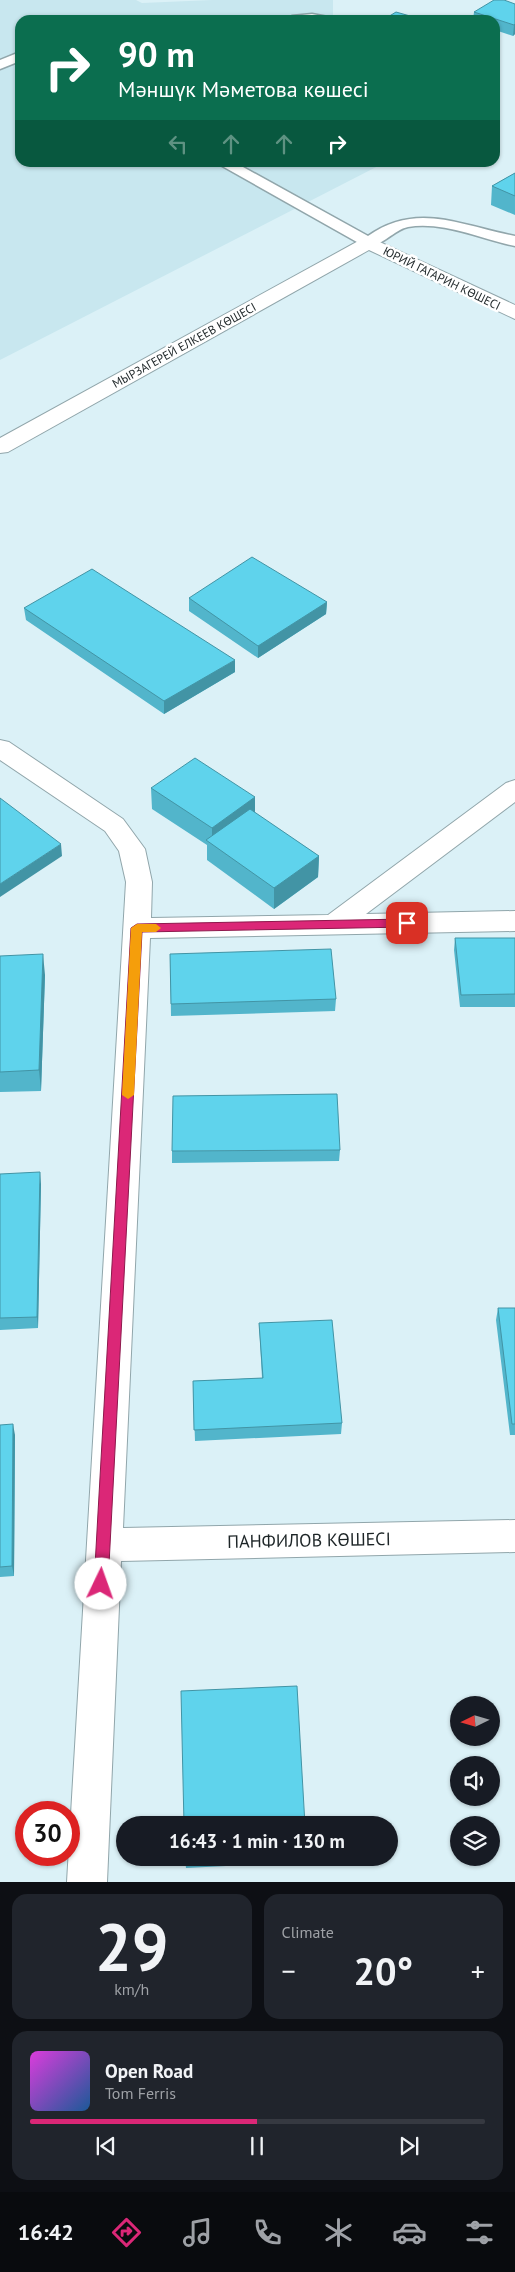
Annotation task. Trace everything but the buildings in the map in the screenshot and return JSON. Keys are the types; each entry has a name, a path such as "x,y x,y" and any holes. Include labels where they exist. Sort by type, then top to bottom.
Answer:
{"street":[{"name":"ЮРИЙ ГАГАРИН КӨШЕСІ","path":"369,243 515,313"},
{"name":"МЫРЗАГЕРЕЙ ЕЛКЕЕВ КӨШЕСІ","path":"0,447 369,243"},
{"path":"0,748 114,825 132,849 139,882 103,1545 87,1882"},
{"path":"334,924 515,789"},
{"path":"137,928 515,921"},
{"name":"ПАНФИЛОВ КӨШЕСІ","path":"103,1545 515,1536"}],"lane":[{"path":"0,65 15,58"},
{"path":"231,167 369,243 397,225 413,222 434,222 515,241"}],"shaded area":[{"path":"0,0 136,0 142,3 212,0 333,0 333,15 15,15 15,167 376,167 0,360"}],"slow traffic":[{"path":"128,1095 137,928 156,928"}],"route":[{"path":"101,1584 137,928 407,923"}]}
